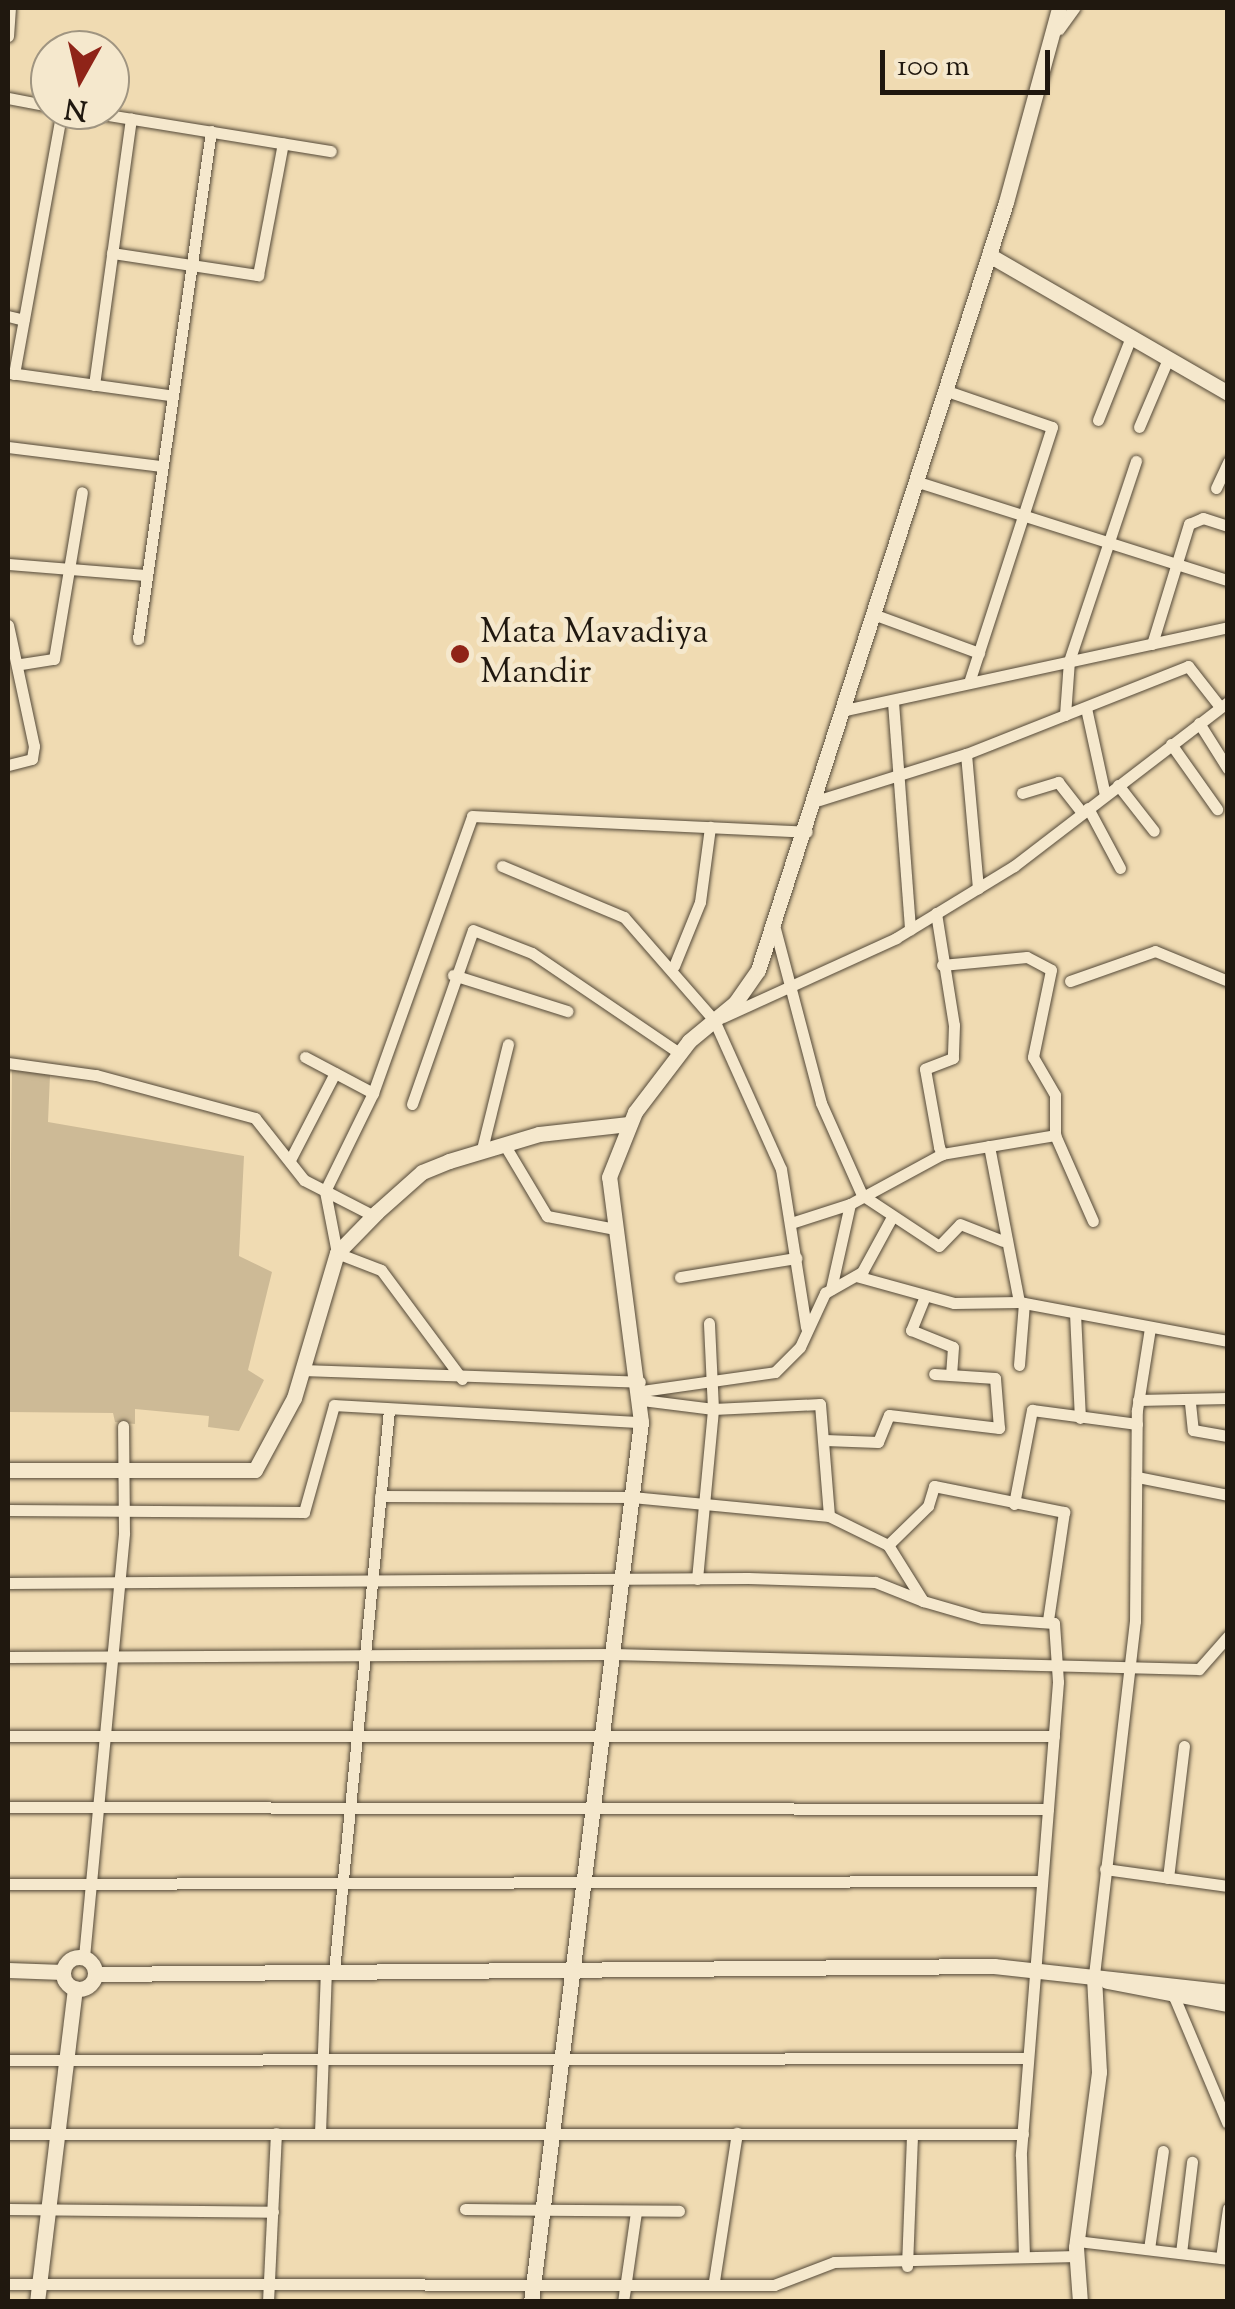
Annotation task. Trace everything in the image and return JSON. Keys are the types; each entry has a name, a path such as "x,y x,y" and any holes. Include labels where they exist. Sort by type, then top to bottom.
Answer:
{"street":[{"path":"8,36 10,8"},
{"path":"532,2293 641,1422 641,1391 610,1228 610,1177 628,1124 679,1054 758,970 818,800 914,481 989,255 1059,29 1059,8"},
{"path":"1059,29 1074,8"},
{"path":"94,385 131,119 331,150"},
{"path":"58,130 11,373 169,395"},
{"path":"138,639 169,395 210,131"},
{"path":"112,253 261,272 283,143"},
{"path":"989,255 1228,393"},
{"path":"8,316 24,320"},
{"path":"1098,420 1131,338"},
{"path":"1139,427 1168,359"},
{"path":"944,390 1051,421 969,683"},
{"path":"8,446 160,466"},
{"path":"1066,715 1069,661 1136,461"},
{"path":"1216,488 1228,462"},
{"path":"914,481 1228,580"},
{"path":"21,664 54,659 82,492"},
{"path":"1152,644 1192,520 1228,526"},
{"path":"8,564 146,574"},
{"path":"873,614 979,653"},
{"path":"8,625 21,664 34,754 8,766"},
{"path":"845,710 1228,627"},
{"path":"714,1020 796,988 936,914 978,888 1224,705 1188,666 966,754 818,800"},
{"path":"894,702 910,929"},
{"path":"1086,708 1105,795"},
{"path":"1199,723 1228,769"},
{"path":"1171,744 1217,809"},
{"path":"966,754 978,888"},
{"path":"1022,793 1058,782 1085,810 1120,868"},
{"path":"1118,785 1154,831"},
{"path":"338,1253 325,1191 373,1093 472,816 807,832"},
{"path":"674,966 700,902 710,827"},
{"path":"502,866 596,900 674,966 714,1020 773,1146 791,1224 806,1327"},
{"path":"936,914 953,1058 925,1069 942,1154"},
{"path":"774,925 796,988 821,1104 862,1195 939,1246 960,1224 1003,1241"},
{"path":"412,1104 468,931 478,930 548,963 679,1054"},
{"path":"1070,982 1156,951 1228,981"},
{"path":"942,965 1027,957 1051,970 1033,1046 1055,1095 1055,1135 1093,1220"},
{"path":"453,975 567,1011"},
{"path":"482,1150 508,1044"},
{"path":"304,1057 373,1093"},
{"path":"8,1063 76,1070 234,1110 264,1123 290,1160 325,1191 374,1216"},
{"path":"290,1160 335,1073"},
{"path":"8,1470 255,1470 302,1370 338,1253 374,1216 422,1172 482,1150 628,1124"},
{"path":"791,1224 850,1204 942,1154 1055,1135"},
{"path":"504,1144 547,1216 610,1228"},
{"path":"989,1146 1003,1241 1021,1303 1020,1365"},
{"path":"302,1370 641,1391 713,1386 774,1372 800,1346 806,1327 831,1289 850,1204"},
{"path":"831,1289 856,1276 892,1217"},
{"path":"338,1253 381,1270 462,1379"},
{"path":"680,1277 796,1258"},
{"path":"856,1276 924,1296 1021,1303 1228,1341"},
{"path":"924,1296 911,1332 953,1347 951,1374"},
{"path":"1075,1313 1080,1418"},
{"path":"697,1579 713,1409 709,1324"},
{"path":"1080,2302 1077,2248 1099,2072 1094,1976 1136,1606 1136,1424 1150,1328"},
{"path":"824,1440 878,1442 889,1414 996,1430 1002,1408 995,1378 934,1374"},
{"path":"641,1391 713,1409 815,1402 824,1440 829,1516"},
{"path":"1138,1400 1190,1403 1228,1398"},
{"path":"1190,1403 1193,1430 1228,1436"},
{"path":"8,1510 304,1512 328,1408 641,1422"},
{"path":"320,2133 330,1972 344,1883 355,1733 389,1410"},
{"path":"1014,1504 1028,1414 1136,1424"},
{"path":"96,1974 84,1957 119,1583 124,1510 123,1426"},
{"path":"1137,1476 1228,1495"},
{"path":"888,1545 924,1511 934,1486 1066,1515 1048,1621"},
{"path":"380,1496 632,1498 829,1516 888,1545 924,1602"},
{"path":"8,1583 697,1579 875,1582 924,1602 982,1618 1048,1621 1056,1627 1058,1661 1032,1970 1023,2134 1024,2256"},
{"path":"8,1657 612,1654 1127,1662 1199,1669 1228,1636"},
{"path":"8,1736 603,1730 1054,1736"},
{"path":"1168,1878 1184,1746"},
{"path":"8,1807 1048,1809"},
{"path":"1105,1869 1228,1886"},
{"path":"8,1884 1042,1881"},
{"path":"63,1972 70,1960 84,1957"},
{"path":"8,1970 63,1972"},
{"path":"96,1974 1032,1970 1094,1976 1228,2004"},
{"path":"36,2302 71,2060 75,1988 63,1972"},
{"path":"75,1988 89,1986 96,1974"},
{"path":"1176,1992 1228,1992"},
{"path":"1176,1992 1227,2122"},
{"path":"8,2060 1028,2058"},
{"path":"714,2281 737,2133"},
{"path":"8,2134 1023,2134"},
{"path":"268,2302 276,2134"},
{"path":"907,2266 912,2134"},
{"path":"1149,2250 1163,2152"},
{"path":"1181,2253 1192,2162"},
{"path":"8,2284 269,2284 532,2293 626,2283 788,2284 834,2262 907,2266 1077,2248 1149,2250 1224,2259 1228,2208"},
{"path":"8,2209 272,2212"},
{"path":"465,2210 678,2211"},
{"path":"623,2302 636,2212"}],"shaded area":[{"path":"12,1070 50,1075 48,1122 244,1156 239,1256 272,1272 248,1370 264,1380 239,1431 208,1427 209,1416 135,1409 135,1424 115,1422 113,1413 8,1412"}],"place":[{"name":"Mata Mavadiya Mandir","path":"460,654"}]}
